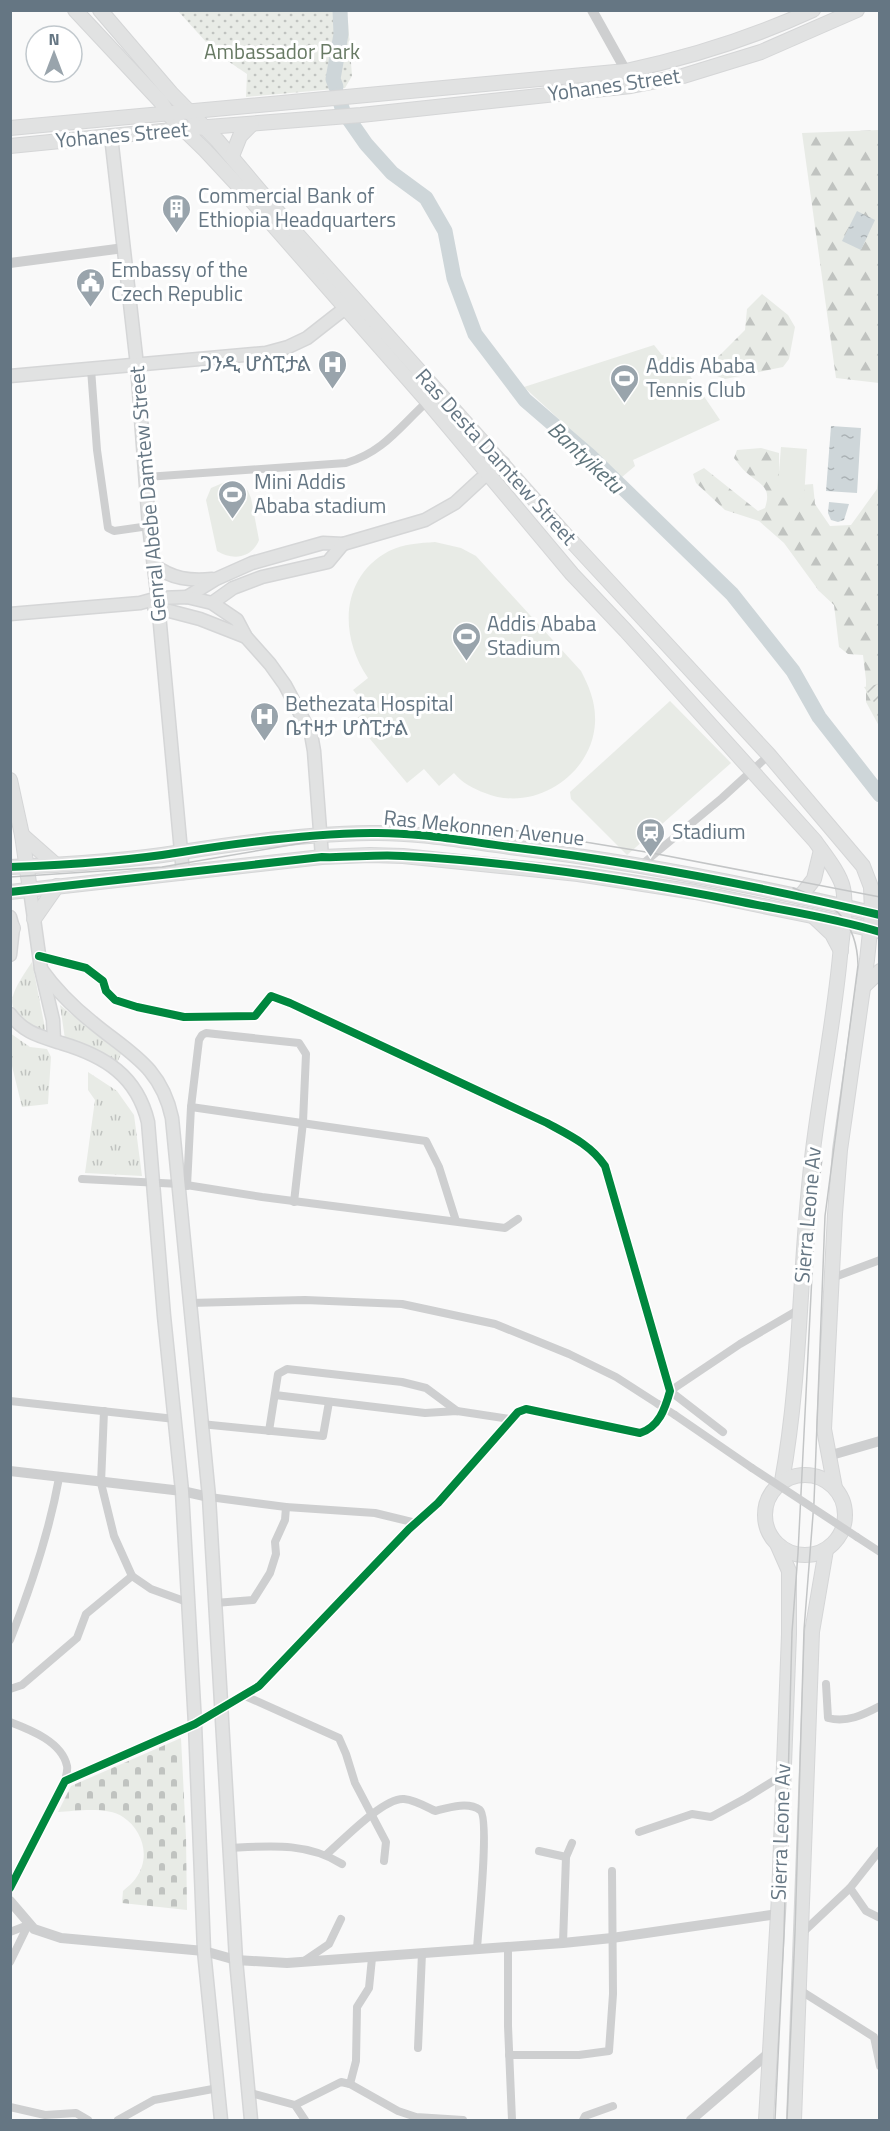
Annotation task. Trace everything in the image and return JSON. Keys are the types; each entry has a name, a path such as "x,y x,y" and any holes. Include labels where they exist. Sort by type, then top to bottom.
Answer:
{"main road":[{"name":"Ras Desta Damtew Street","path":"75,10 161,102 182,129 205,150 351,303 434,397 503,463 572,542 769,754 863,866 871,887 876,914 875,931 863,987 840,1150 824,1430 835,1488"},
{"name":"Yohanes Street","path":"10,128 626,71 682,59 770,30 813,10"},
{"name":"Yohanes Street","path":"10,146 182,129 350,116 631,86 683,76 777,46 858,10"},
{"name":"Ras Desta Damtew Street","path":"106,12 164,85 232,156 351,303"},
{"path":"770,30 777,46"},
{"path":"126,119 140,111 148,100 148,94 141,82"},
{"path":"345,97 350,116"},
{"path":"232,156 240,136 252,124"},
{"name":"Genral Abebe Damtew Street","path":"111,136 137,365 149,526 183,873"},
{"path":"10,376 266,353 288,347 307,338 351,303"},
{"name":"Ras Desta Damtew Street","path":"434,397 489,473 572,574 626,630 821,850 843,888 843,924"},
{"path":"10,614 158,603 188,597 216,579 252,563 323,543 343,544 425,520 455,503 503,463"},
{"path":"212,603 233,588 262,577 328,562 343,544"},
{"path":"154,565 177,578 216,579"},
{"path":"188,597 212,603 237,620 246,637 285,685 311,734 322,857"},
{"path":"158,603 246,637"},
{"path":"10,780 22,835 41,969 54,1040"},
{"name":"Ras Mekonnen Avenue","path":"10,867 56,865 181,852 233,844 371,833 424,836 547,851 730,882 876,914"},
{"path":"22,835 56,865"},
{"path":"800,897 814,879 821,850"},
{"name":"Ras Mekonnen Avenue","path":"10,892 322,857 403,856 568,873 694,892 875,931"},
{"path":"863,866 879,880"},
{"path":"34,919 57,886"},
{"path":"812,916 832,934 841,951"},
{"path":"10,955 11,923"},
{"name":"Sierra Leone Av","path":"782,1481 791,1431 806,1212 813,1148 836,997 843,924"},
{"path":"41,969 58,993 92,1023 131,1051 151,1072 164,1092 172,1118 183,1185 190,1303 208,1497 236,1960 251,2121"},
{"path":"863,987 879,971"},
{"path":"10,1014 18,1025 35,1035 79,1048 105,1060 132,1084 144,1103 148,1122 164,1316 182,1491 195,1724 204,1951 221,2121"},
{"path":"810,1474 824,1479 835,1488 844,1503 845,1521 839,1537 826,1550 814,1555 801,1556 778,1546 768,1534 764,1519 765,1504 771,1491 782,1481 796,1475 810,1474"},
{"name":"Sierra Leone Av","path":"766,2121 778,1914 789,1634 789,1571 778,1546"},
{"name":"Sierra Leone Av","path":"794,2121 812,1632 826,1550"}],"street":[{"path":"592,10 626,71 631,86"},
{"path":"10,263 124,248"},
{"path":"91,369 97,450 108,528 114,531 149,526"},
{"path":"146,477 346,463 363,458 375,451 434,397"},
{"path":"640,866 769,754"},
{"path":"39,956 86,968 103,981 106,991 115,1000 184,1017 255,1016 271,996 542,1121 591,1149 605,1166 670,1391 665,1408 656,1424 650,1430 640,1433 526,1409 519,1412 510,1419 438,1503 259,1686 195,1724 66,1780"},
{"path":"183,1185 199,1040 202,1035 206,1033 299,1043 306,1054 303,1122 294,1202"},
{"path":"191,1107 426,1141 439,1167 456,1221"},
{"path":"82,1179 154,1181 294,1202 505,1228 518,1219"},
{"path":"832,1278 879,1260"},
{"path":"190,1303 305,1300 402,1304 495,1324 616,1377 879,1552"},
{"path":"670,1391 740,1344 800,1309"},
{"path":"269,1431 278,1374 287,1369 410,1384 426,1388 457,1411"},
{"path":"670,1391 723,1432"},
{"path":"275,1395 424,1413 457,1411 510,1419"},
{"path":"10,1401 176,1419"},
{"path":"201,1424 323,1436 329,1402"},
{"path":"104,1411 101,1483 114,1536 132,1576 151,1589 187,1602"},
{"path":"828,1456 879,1441"},
{"path":"10,1471 182,1491 208,1497 286,1507 375,1513 416,1523"},
{"path":"10,1640 28,1596 54,1507 59,1478"},
{"path":"215,1603 252,1600 270,1573 276,1554 275,1542 285,1520 286,1507"},
{"path":"10,1689 22,1686 77,1638 86,1614 132,1576"},
{"path":"826,1684 828,1718 853,1718 864,1715 879,1706"},
{"path":"243,1695 339,1738 355,1783 386,1842 384,1861"},
{"path":"10,1722 55,1745 67,1767 66,1780 10,1888"},
{"path":"639,1832 692,1814 711,1817 783,1775"},
{"path":"327,1854 372,1814 396,1799 416,1802 435,1811 453,1807 470,1807 480,1810 484,1816 477,1948"},
{"path":"563,1943 566,1857 572,1843"},
{"path":"230,1848 279,1845 327,1854 342,1864"},
{"path":"800,1935 850,1888 879,1850"},
{"path":"539,1851 566,1857"},
{"path":"509,2055 579,2055 609,2050 613,1994 612,1871"},
{"path":"850,1888 866,1911 879,1918"},
{"path":"10,1902 28,1925 61,1938 204,1951 236,1960 301,1963 612,1938 778,1914"},
{"path":"301,1963 329,1944 341,1919"},
{"path":"10,1932 28,1925"},
{"path":"10,1962 28,1925"},
{"path":"508,1947 512,2121"},
{"path":"418,2048 422,1953"},
{"path":"350,2084 356,2061 357,2007 369,1988 372,1958"},
{"path":"798,1989 877,2038 879,2066"},
{"path":"691,2121 770,2052"},
{"path":"247,2092 295,2105 341,2082 350,2084 416,2119 463,2121"},
{"path":"118,2121 154,2100 218,2088"},
{"path":"295,2105 305,2121"},
{"path":"583,2121 585,2116 613,2106"},
{"path":"10,2107 45,2115 76,2113 88,2121"}],"green space":[{"name":"Ambassador Park","path":"178,11 340,11 348,21 352,76 345,88 246,97 247,74 216,53"},
{"path":"879,130 879,383 836,378 802,133"},
{"path":"762,294 788,315 795,327 789,359 783,367 725,379 709,373 718,357 745,330 747,309"},
{"name":"Addis Ababa Tennis Club","path":"654,345 662,355 678,358 720,420 633,460 635,466 622,477 524,387"},
{"path":"781,447 807,449 804,499 777,497"},
{"path":"761,448 779,453 779,478 801,485 813,484 815,504 830,526 851,525 877,489 879,466 879,726 866,702 863,655 848,654 839,647 834,605 819,591 784,543 759,521 725,510 696,483 693,474 704,468 758,511 765,508 767,495 764,487 734,458 737,450"},
{"name":"Mini Addis Ababa stadium","path":"225,482 239,482 251,498 259,540 252,551 241,556 229,556 217,551 206,500 211,488"},
{"name":"Addis Ababa Stadium","path":"435,542 461,548 476,556 581,671 592,696 595,723 591,742 583,759 572,774 540,794 522,798 503,798 472,788 454,773 439,786 424,769 407,783 354,720 369,709 353,690 368,678 352,644 349,608 353,592 361,576 373,562 389,551 406,545"},
{"path":"880,685 879,710 864,687"},
{"path":"670,701 731,763 627,855 571,799 570,792"},
{"path":"32,962 45,1035 21,1018 12,1003 17,986"},
{"path":"60,1005 121,1054 117,1063 65,1039"},
{"path":"10,1033 30,1047 47,1049 51,1057 48,1104 22,1107 11,1062"},
{"path":"88,1072 117,1091 134,1115 142,1176 85,1173 95,1100 88,1090"},
{"path":"181,1738 187,1910 122,1903 123,1891 135,1880 143,1862 143,1845 136,1829 123,1817 109,1811 58,1812 71,1786"}],"water":[{"path":"857,211 875,220 861,250 842,241"},
{"path":"831,426 861,428 857,493 826,491"},
{"path":"829,502 849,504 844,520 838,522 831,520 828,513"}],"waterway":[{"name":"Bantyiketu","path":"336,87 333,79 341,34 340,10"},
{"name":"Bantyiketu","path":"338,95 343,111 366,144 392,173 426,198 445,231 454,278 475,334 525,400 590,456 732,594 793,671 819,717 880,795"}],"tram line":[{"path":"10,877 162,867 332,838 475,827 512,830 652,853 880,897"},
{"path":"787,2120 804,1630 814,1502 825,1216 858,965 853,936 840,915 820,900 793,888"},
{"path":"775,2120 784,1934 792,1632 815,1215 822,1159"}],"cycle path":[{"path":"10,867 118,860 300,837 371,833 406,834 649,867 788,894 880,915"},
{"path":"10,892 322,857 393,856 531,867 616,879 811,915 880,932"},
{"path":"10,1888 65,1781 195,1724 259,1686 409,1529 438,1503 518,1412 526,1409 640,1433 657,1422 670,1391 605,1166 579,1141 547,1123 271,996 255,1016 184,1017 115,1000 106,991 103,981 86,968 39,956"}],"place":[{"name":"Commercial Bank of Ethiopia Headquarters","path":"177,234"},
{"name":"Embassy of the Czech Republic","path":"90,308"},
{"name":"ጋንዲ ሆስፒታል","path":"332,390"},
{"name":"Addis Ababa Tennis Club","path":"625,404"},
{"name":"Mini Addis Ababa stadium","path":"233,520"},
{"name":"Addis Ababa Stadium","path":"466,662"},
{"name":"Bethezata Hospital ቤተዛታ ሆስፒታል","path":"264,742"},
{"name":"Stadium","path":"651,858"}]}
